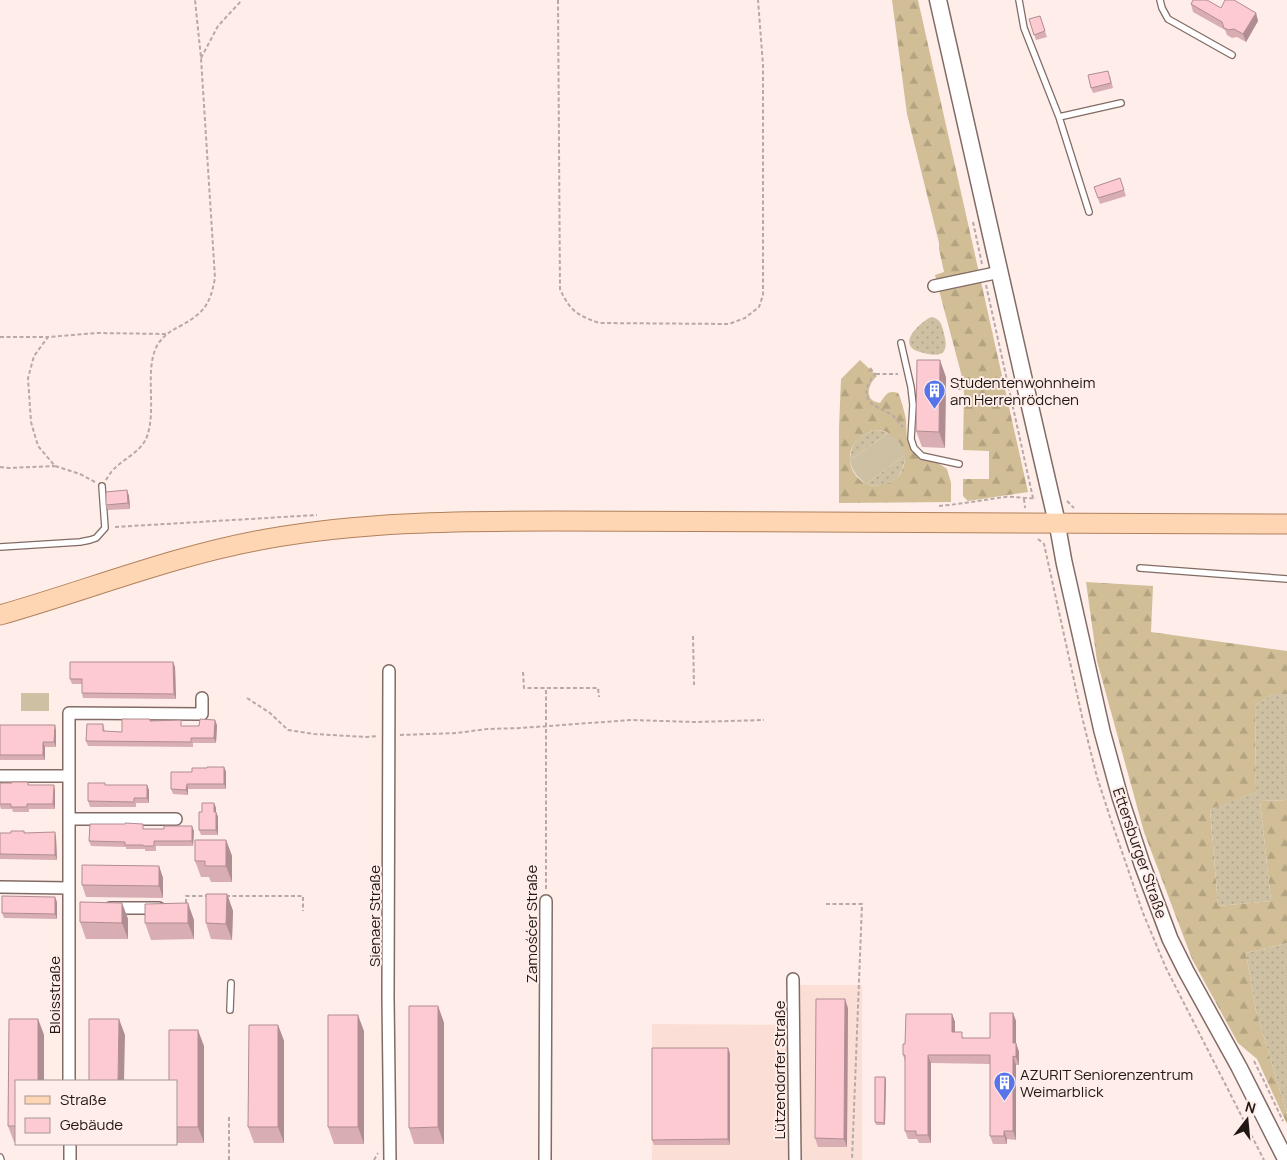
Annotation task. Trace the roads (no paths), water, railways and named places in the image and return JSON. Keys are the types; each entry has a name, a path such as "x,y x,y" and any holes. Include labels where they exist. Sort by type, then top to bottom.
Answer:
{"main road":[{"path":"938,0 992,273 1023,376 1057,523"},
{"path":"0,616 222,548 265,539 348,527 443,521 1287,524"}],"street":[{"path":"934,286 992,273"},
{"name":"Ettersburger Straße","path":"1057,523 1102,731 1120,797 1142,864 1174,947 1240,1067 1286,1160"},
{"name":"Sienaer Straße","path":"389,671 388,998 390,1160"},
{"name":"Bloisstraße","path":"69,1080 74,908 69,888 69,713 202,714 202,698"},
{"path":"0,776 69,776"},
{"path":"69,818 176,819"},
{"path":"0,887 69,888"},
{"name":"Zamośćer Straße","path":"546,901 546,1160"},
{"path":"98,908 186,908"},
{"name":"Lützendorfer Straße","path":"794,979 795,1160"},
{"path":"70,1145 70,1160"}],"lane":[{"path":"1019,0 1024,28 1059,117 1089,212"},
{"path":"1160,0 1168,19 1232,55"},
{"path":"1059,117 1121,103"},
{"path":"901,343 913,405 911,439 914,448 922,456 958,464"},
{"path":"0,548 80,542 96,538 105,528 102,486"},
{"path":"1140,568 1287,579"},
{"path":"230,1010 231,983"}],"place":[{"name":"Studentenwohnheim am Herrenrödchen","path":"934,410"},
{"name":"AZURIT Seniorenzentrum Weimarblick","path":"1004,1102"}]}
